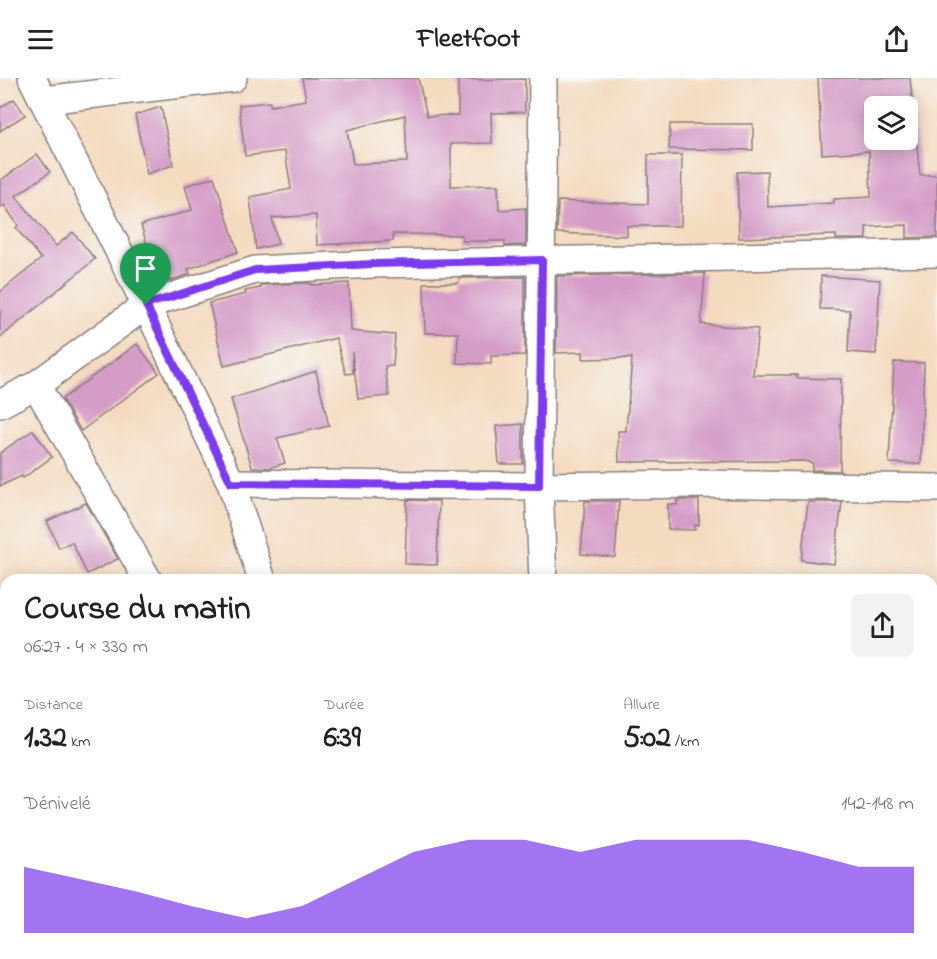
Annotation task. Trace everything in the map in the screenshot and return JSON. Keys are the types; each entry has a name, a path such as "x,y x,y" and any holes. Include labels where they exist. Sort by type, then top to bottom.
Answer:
{"street":[{"path":"233,78 38,89 146,305 231,483 260,574"},
{"path":"543,78 539,486 543,574"},
{"path":"0,404 36,385 146,305 255,270 373,264 937,253"},
{"path":"36,385 145,574"},
{"path":"231,483 539,486 700,484 937,488"}],"building":[{"path":"302,78 418,78 427,116 458,115 458,80 525,79 525,112 491,113 492,143 451,144 451,186 498,185 499,210 526,208 526,245 505,246 505,241 462,241 462,235 393,234 393,241 317,245 316,215 272,218 278,244 256,249 250,197 291,189 285,151 245,156 239,105 270,102 270,106 306,100","holes":["405,115 407,162 353,164 347,130"]},
{"path":"818,78 910,78 912,96 864,96 864,150 917,150 920,175 937,175 937,237 907,238 907,225 866,227 867,239 836,239 836,235 739,238 737,172 767,171 768,207 834,203 834,199 871,197 869,151 822,154"},
{"path":"14,99 25,115 0,131 0,108"},
{"path":"161,107 173,165 147,174 135,115"},
{"path":"670,124 753,124 753,150 669,149"},
{"path":"37,154 50,172 16,196 56,246 73,232 95,259 0,338 0,292 41,259 16,228 18,225 4,205 0,208 0,181"},
{"path":"648,155 682,155 681,226 627,226 627,236 557,233 558,201 648,204"},
{"path":"214,177 238,252 188,269 190,274 159,284 141,225 192,210 185,186"},
{"path":"705,273 701,324 758,329 753,375 797,375 797,378 841,379 840,471 812,470 813,463 804,461 619,462 618,431 626,431 632,358 583,359 583,352 556,353 557,276"},
{"path":"821,276 880,280 876,354 848,352 850,310 820,309"},
{"path":"525,277 525,355 491,356 491,364 457,363 458,333 425,333 424,283 459,283 459,278"},
{"path":"311,283 311,285 349,283 351,331 395,335 393,366 385,366 389,396 358,399 352,352 353,373 346,374 336,338 224,366 209,303 246,294 245,291 261,288 260,285"},
{"path":"137,344 159,373 81,431 62,399"},
{"path":"894,362 924,363 921,464 889,463"},
{"path":"316,371 329,426 277,438 285,463 269,468 252,467 231,399"},
{"path":"523,424 523,464 499,464 496,426"},
{"path":"33,430 52,457 23,478 22,476 0,486 0,453"},
{"path":"407,500 439,501 437,565 405,564"},
{"path":"677,500 699,500 699,525 695,525 695,530 668,529 668,504 677,505"},
{"path":"585,501 619,501 615,557 581,554"},
{"path":"808,502 842,502 834,564 801,560"},
{"path":"86,503 118,559 87,574 72,542 59,548 47,521"}],"route":[{"path":"542,260 539,486 231,483 146,305 255,270 373,264 542,260"}]}
